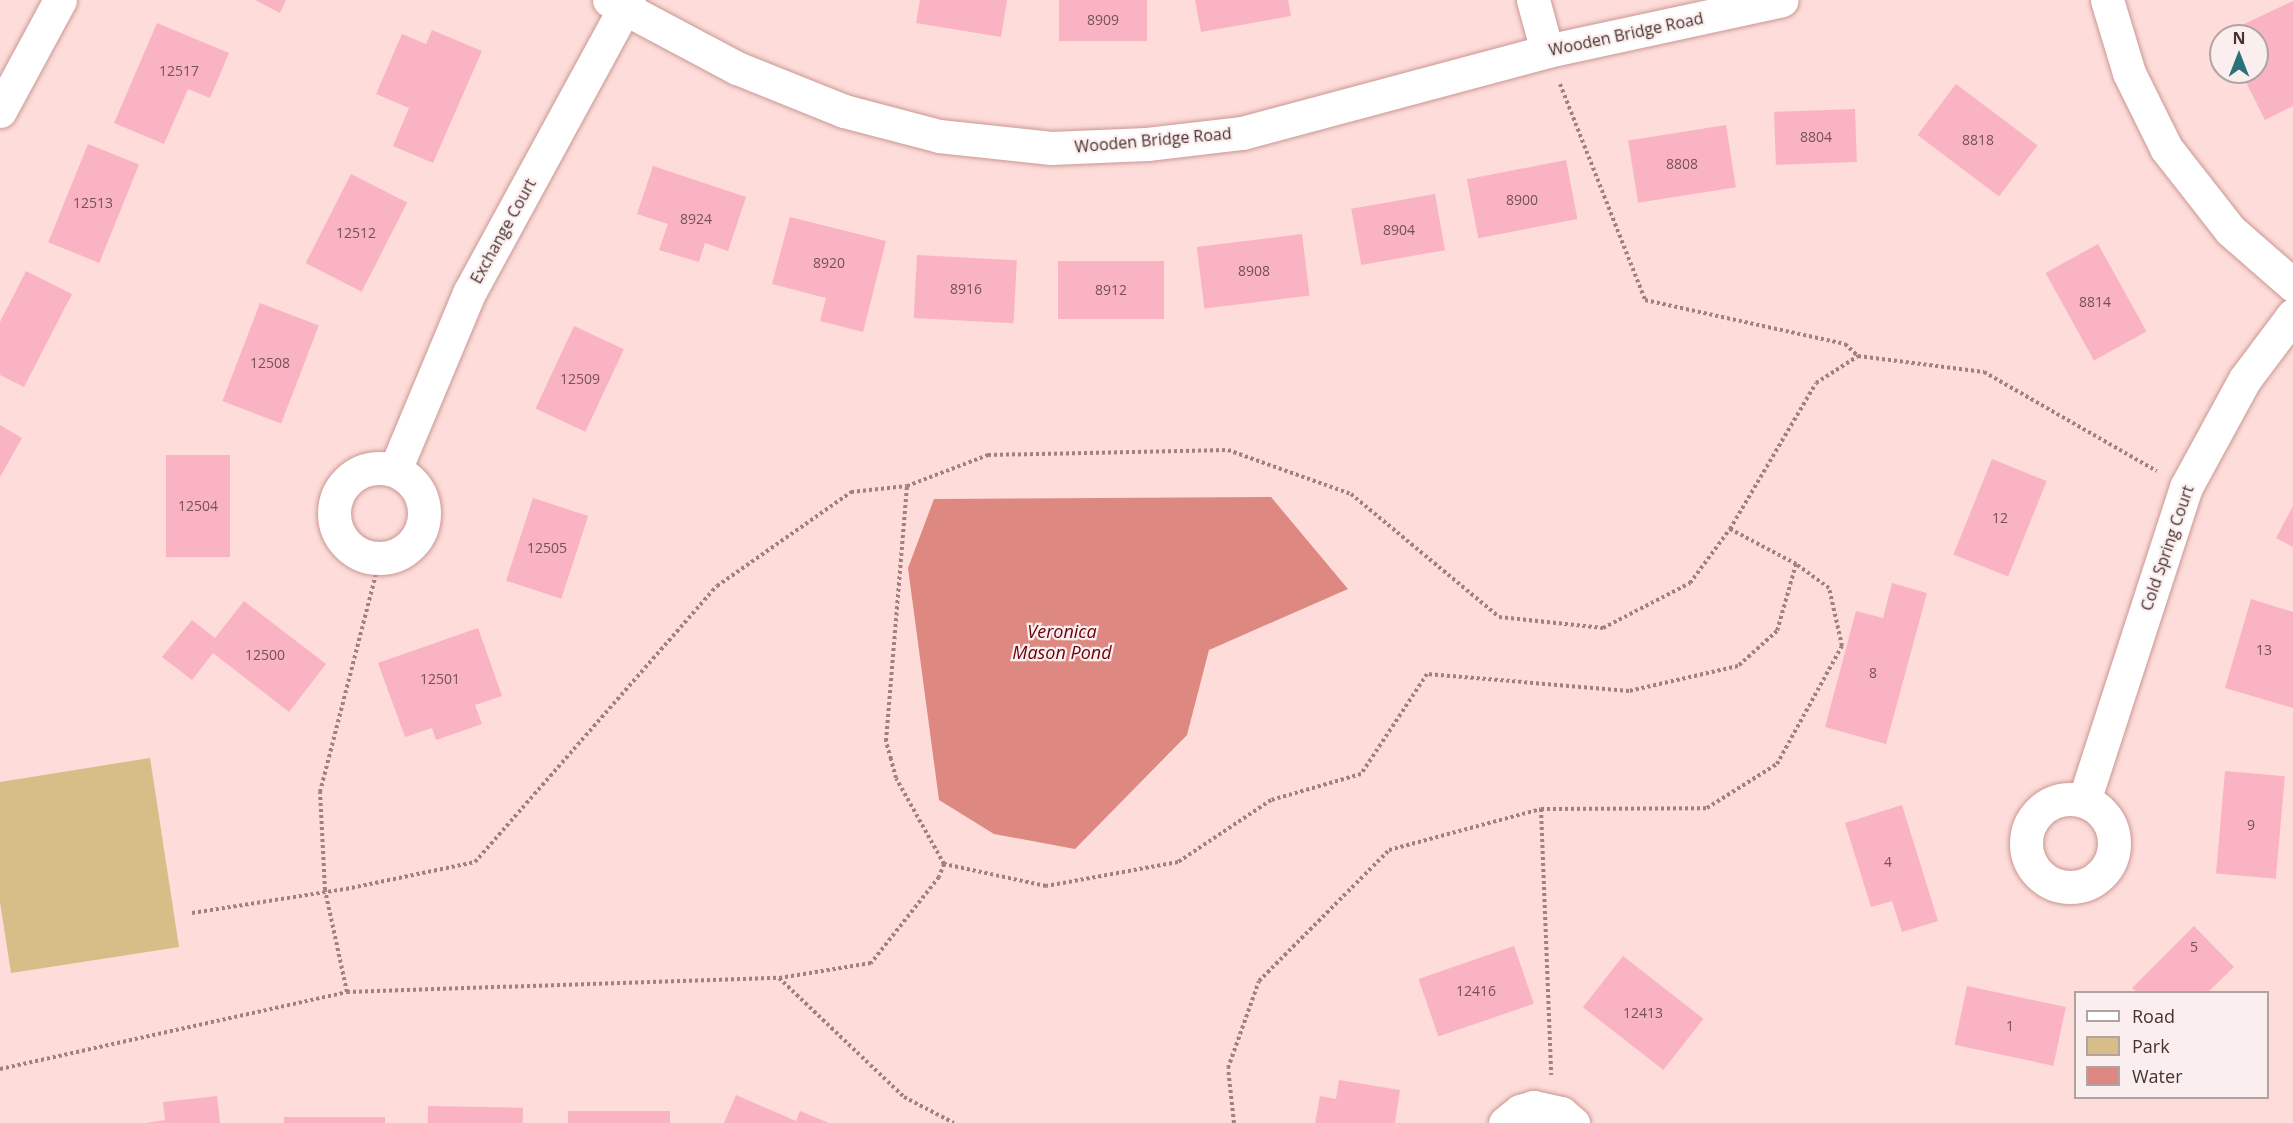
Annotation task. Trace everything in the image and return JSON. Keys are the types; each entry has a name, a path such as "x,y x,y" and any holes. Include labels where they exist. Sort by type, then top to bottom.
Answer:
{"street":[{"path":"0,111 60,0"},
{"path":"1533,0 1547,51"},
{"name":"Wooden Bridge Road","path":"621,3 737,68 844,111 939,136 1051,148 1147,144 1242,133 1547,51 1782,0"},
{"path":"2107,0 2129,73 2166,148 2230,230 2293,285"},
{"name":"Exchange Court","path":"394,470 468,293 621,3"},
{"name":"Cold Spring Court","path":"2084,801 2186,487 2246,378 2293,315"},
{"path":"379,468 394,470 419,490 424,521 409,548 380,559 364,556 345,542 334,521 334,505 340,491 356,474 379,468"},
{"path":"1505,1123 1520,1112 1533,1107 1561,1113 1573,1123"}],"path":[{"path":"1547,51 1645,300 1845,344 1858,356 1984,372 2186,487"},
{"path":"192,913 475,862 717,586 851,492 907,486 988,455 1228,450 1351,494 1500,617 1603,628 1690,583 1730,529 1816,383 1858,356"},
{"path":"907,486 886,741 896,778 944,864 1046,886 1178,862 1271,800 1361,774 1427,674 1629,691 1738,666 1777,631 1796,564"},
{"path":"1234,1123 1228,1068 1259,981 1389,850 1541,809 1707,808 1777,764 1842,646 1829,588 1796,564 1730,529"},
{"path":"347,992 325,890 320,792 380,559"},
{"path":"1533,1107 1553,1070 1541,809"},
{"path":"0,1070 347,992 779,978 871,963 939,877 944,864"},
{"path":"779,978 904,1097 954,1123"}],"green space":[{"path":"150,758 179,947 11,973 0,902 0,782"}],"water":[{"name":"Veronica Mason Pond","path":"1271,497 1348,589 1209,650 1187,735 1075,849 994,834 939,800 908,568 934,499"}],"building":[{"path":"255,0 286,0 280,13"},
{"path":"920,0 1007,0 1001,37 916,23"},
{"path":"1059,0 1147,0 1147,41 1059,41"},
{"path":"1195,0 1288,0 1291,16 1201,32"},
{"path":"2293,1 2293,106 2265,120 2247,84 2269,84 2269,24 2244,24"},
{"path":"157,23 229,53 210,98 188,89 164,144 114,123"},
{"path":"432,30 482,51 433,163 393,146 409,108 376,94 402,34 426,44"},
{"path":"1956,84 2037,145 1999,196 1917,135"},
{"path":"1855,109 1857,162 1776,165 1774,112"},
{"path":"1726,125 1736,187 1638,203 1628,140"},
{"path":"88,144 139,165 99,263 48,242"},
{"path":"1566,160 1577,219 1478,238 1467,179"},
{"path":"653,166 746,197 728,251 705,243 699,262 659,250 668,224 637,214"},
{"path":"351,174 407,203 362,292 306,263"},
{"path":"1435,194 1445,250 1361,265 1351,209"},
{"path":"790,217 886,241 863,332 820,321 826,298 772,284"},
{"path":"1302,234 1310,296 1204,308 1197,247"},
{"path":"2098,244 2146,331 2094,361 2046,273"},
{"path":"917,255 1017,260 1014,323 914,318"},
{"path":"1058,261 1164,261 1164,319 1058,319"},
{"path":"26,271 72,294 24,387 0,375 0,322"},
{"path":"260,303 319,326 281,424 222,401"},
{"path":"574,326 624,349 585,432 536,408"},
{"path":"0,425 22,438 0,477"},
{"path":"166,455 230,455 230,557 166,557"},
{"path":"1992,459 2047,481 2008,577 1953,554"},
{"path":"533,498 588,516 561,599 506,581"},
{"path":"2293,506 2293,547 2276,538"},
{"path":"1892,583 1927,593 1886,744 1825,727 1856,611 1883,618"},
{"path":"2251,599 2293,612 2293,708 2225,688"},
{"path":"244,601 326,664 289,712 213,653 192,680 162,657 192,620 215,638"},
{"path":"478,628 502,696 475,705 482,724 436,740 432,728 405,737 378,663"},
{"path":"2225,771 2285,776 2276,879 2216,874"},
{"path":"1902,805 1938,921 1902,932 1892,901 1871,907 1845,823"},
{"path":"2194,926 2234,967 2209,991 2136,991 2132,988"},
{"path":"1514,946 1534,1004 1438,1037 1419,979"},
{"path":"1623,956 1703,1019 1663,1070 1583,1007"},
{"path":"1967,986 2066,1007 2053,1066 1955,1045"},
{"path":"1339,1080 1400,1090 1395,1123 1315,1123 1320,1096 1336,1099"},
{"path":"736,1095 796,1121 800,1111 829,1123 724,1123"},
{"path":"217,1096 220,1123 146,1123 165,1120 163,1102"},
{"path":"428,1106 523,1108 523,1123 428,1123"},
{"path":"568,1111 670,1111 670,1123 568,1123"},
{"path":"284,1117 385,1117 385,1123 284,1123"}]}
